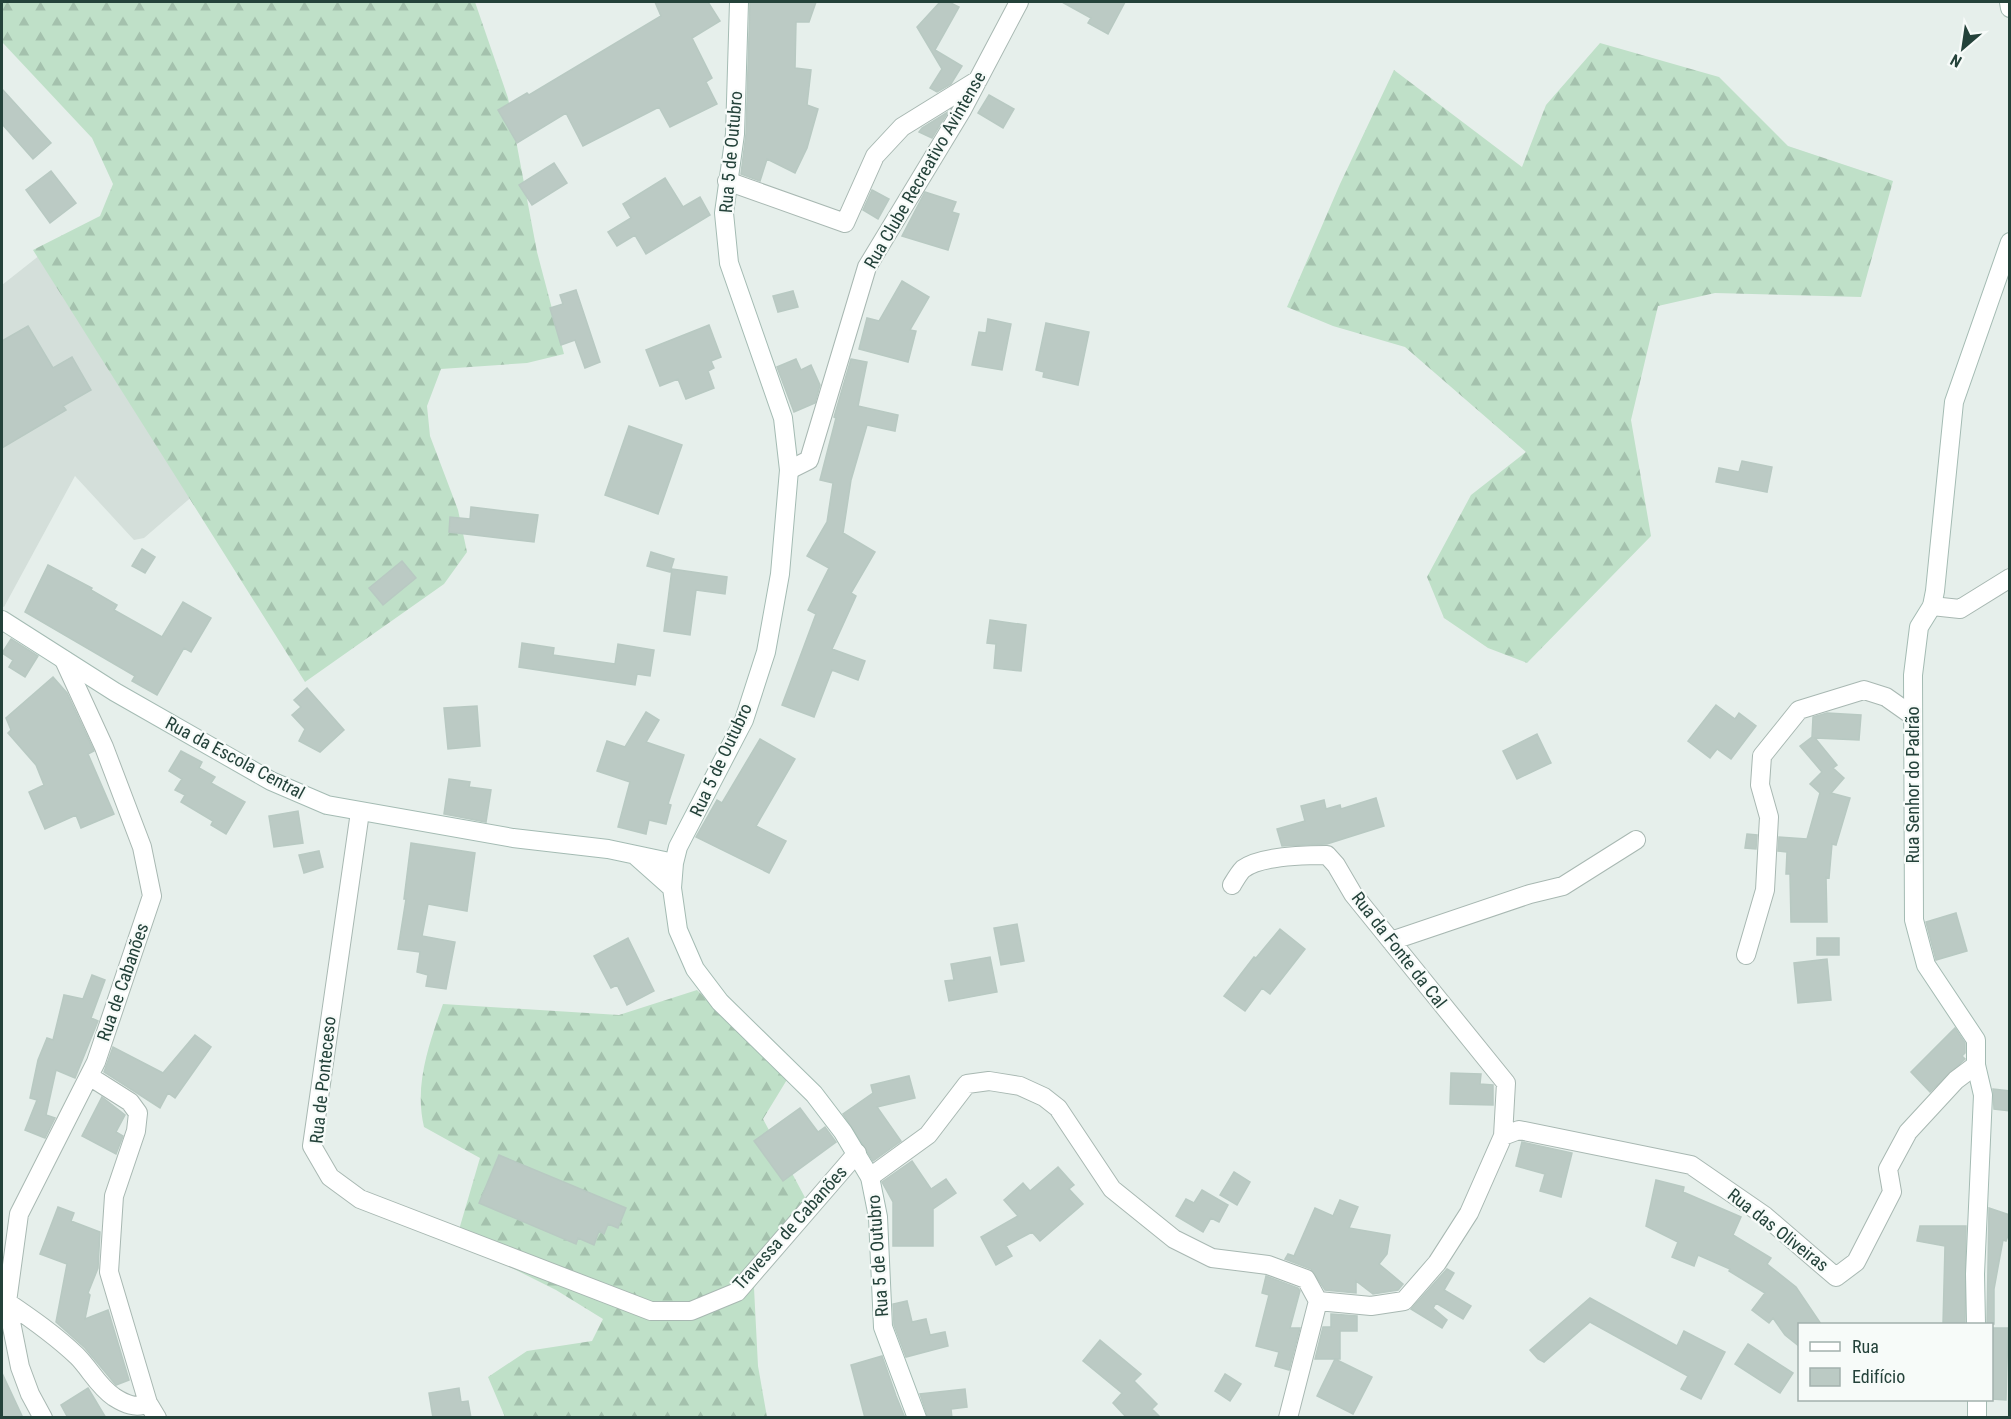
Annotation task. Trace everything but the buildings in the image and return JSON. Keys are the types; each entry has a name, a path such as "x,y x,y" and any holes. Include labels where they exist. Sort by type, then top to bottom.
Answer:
{"street":[{"name":"Rua 5 de Outubro","path":"739,2 735,134 724,213 729,263 783,418 789,470 780,574 766,652 744,720 678,847 672,888 678,930 695,969 720,1002 814,1094 857,1154 870,1177 878,1217 883,1327 917,1418"},
{"name":"Rua Clube Recreativo Avintense","path":"789,470 809,460 867,267 913,194 978,80 1019,2"},
{"path":"2009,2 2010,8"},
{"path":"728,181 845,223 875,156 902,127 978,80"},
{"name":"Rua Senhor do Padrão","path":"1976,1323 1975,1274 1983,1095 1976,1065 1976,1040 1926,965 1914,920 1912,675 1918,627 1932,606 1954,402 2010,242"},
{"path":"1932,606 1959,609 2010,578"},
{"name":"Rua da Escola Central","path":"2,620 64,660 272,781 327,805 674,863"},
{"name":"Rua de Cabanões","path":"43,1418 30,1394 20,1367 4,1298 19,1214 89,1076 152,896 142,847 104,747 64,660"},
{"path":"1746,955 1765,890 1769,817 1760,785 1762,756 1799,710 1864,690 1886,697 1913,716"},
{"name":"Rua de Ponteceso","path":"360,812 312,1146 330,1177 360,1199 651,1311"},
{"path":"1391,941 1530,894 1563,886 1636,840"},
{"name":"Rua da Fonte da Cal","path":"1232,885 1244,869 1259,863 1300,854 1327,855 1336,865 1353,894 1506,1083 1503,1136"},
{"path":"635,855 672,888"},
{"name":"Rua das Oliveiras","path":"1503,1136 1519,1130 1690,1165 1765,1215 1836,1277 1856,1262 1892,1192 1888,1169 1908,1132 1956,1080 1976,1065"},
{"path":"89,1076 130,1102 138,1113 136,1131 114,1196 109,1272 153,1410"},
{"name":"Travessa de Cabanões","path":"870,1177 928,1135 967,1084 989,1081 1020,1086 1044,1097 1058,1108 1112,1189 1174,1239 1212,1258 1268,1265 1306,1279 1318,1301"},
{"path":"1287,1418 1318,1301 1371,1306 1404,1301 1437,1263 1469,1213 1503,1136"},
{"name":"Travessa de Cabanões","path":"651,1311 691,1311 737,1292 857,1154"},
{"path":"4,1298 61,1342 112,1396 128,1405 153,1410"},
{"path":"1977,1401 1977,1418"}],"shaded area":[{"path":"40,255 217,475 144,538 134,540 75,476 4,607 2,606 2,285"}],"green space":[{"path":"2,2 475,2 508,98 537,252 564,354 527,363 441,369 427,406 430,436 458,510 467,552 444,584 305,682 33,250 100,216 113,184 92,138 2,42"},
{"path":"1600,43 1719,77 1788,146 1893,181 1861,297 1715,293 1658,306 1631,420 1651,536 1527,663 1488,648 1444,618 1427,577 1471,495 1526,452 1405,347 1333,326 1287,307 1340,184 1394,70 1522,167 1546,105"},
{"path":"697,990 788,1078 763,1119 809,1205 754,1288 758,1366 767,1417 505,1417 488,1377 527,1351 592,1341 603,1319 556,1290 456,1240 480,1158 424,1127 421,1096 424,1065 443,1004 619,1015"}]}
